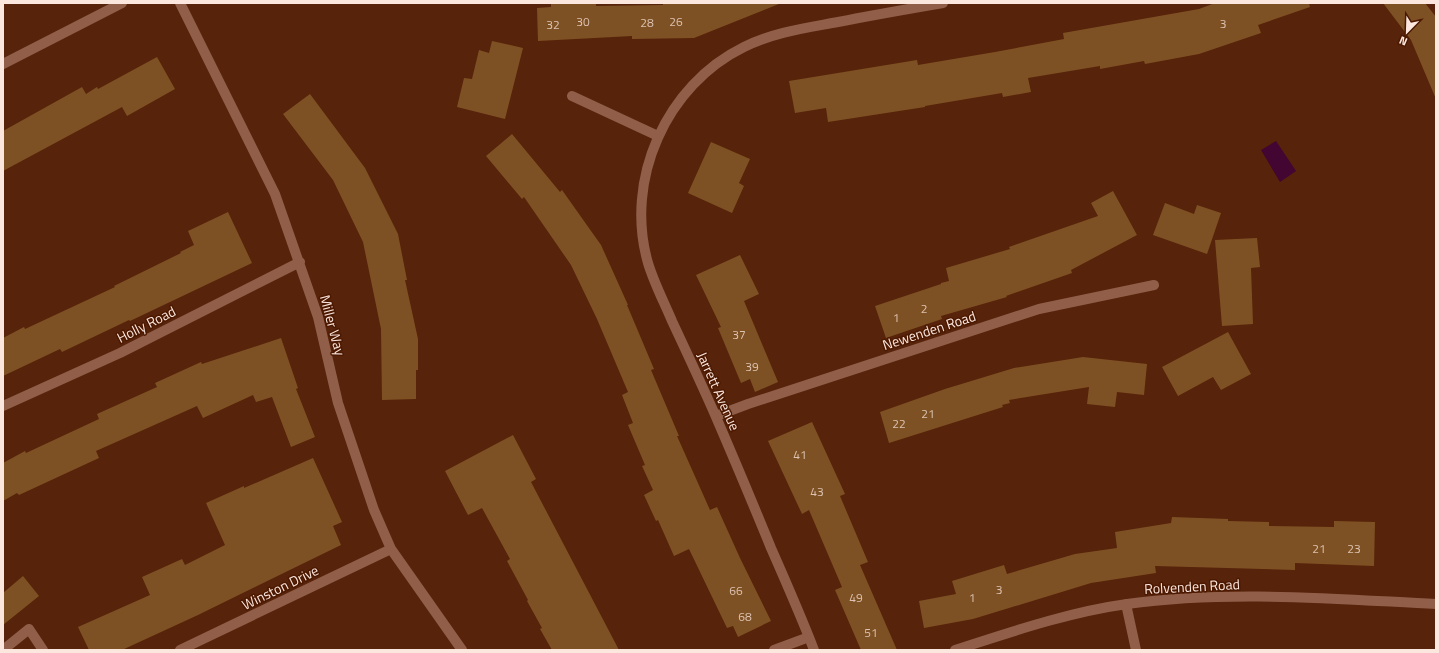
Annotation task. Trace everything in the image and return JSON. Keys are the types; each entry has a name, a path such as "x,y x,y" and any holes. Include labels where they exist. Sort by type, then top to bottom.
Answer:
{"street":[{"path":"3,64 122,3"},
{"name":"Miller Way","path":"180,3 275,194 318,317 338,403 374,510 391,549 462,650"},
{"name":"Jarrett Avenue","path":"814,650 716,416 657,288 648,263 643,238 641,211 649,160 658,136 672,111 694,84 720,61 742,48 774,35 943,3"},
{"path":"572,96 658,136"},
{"name":"Holly Road","path":"3,406 120,353 300,262"},
{"name":"Newenden Road","path":"716,416 748,404 1039,309 1154,285"},
{"name":"Winston Drive","path":"180,650 391,549"},
{"name":"Rolvenden Road","path":"955,650 1077,613 1126,604 1178,598 1232,596 1436,604"},
{"path":"1126,604 1136,650"},
{"path":"3,650 29,629 43,650"},
{"path":"774,650 809,637"}],"shaded area":[{"path":"1276,141 1296,171 1280,182 1261,150"}],"building":[{"path":"551,3 596,3 596,6 663,5 663,3 779,4 694,38 632,39 632,36 538,41 537,8 551,7"},
{"path":"1215,3 1309,3 1310,7 1258,25 1261,33 1199,54 1145,64 1144,61 1100,69 1100,66 1028,78 1031,92 1003,97 1002,93 828,122 826,108 795,113 789,81 917,60 918,65 995,52 1064,39 1063,33 1199,9"},
{"path":"1383,3 1425,3 1436,17 1436,99 1411,40"},
{"path":"492,41 523,48 505,119 457,107 464,78 472,79 479,50 489,53"},
{"path":"157,57 175,89 127,116 122,107 3,171 3,131 82,87 86,94"},
{"path":"310,94 365,168 398,234 407,280 405,280 418,339 416,399 382,400 381,329 363,242 333,180 283,114"},
{"path":"512,134 560,192 562,190 601,245 628,305 654,369 651,370 679,436 677,436 710,510 717,507 771,621 738,637 733,626 727,628 689,549 674,556 658,520 656,521 644,495 653,490 642,466 645,465 628,425 633,423 622,395 628,392 597,319 571,265 524,197 522,199 486,156"},
{"path":"711,142 750,159 739,183 744,186 732,213 688,193"},
{"path":"1113,191 1137,235 1071,270 1072,273 1006,296 1007,297 941,316 942,319 886,338 875,306 949,281 946,268 1010,249 1009,247 1098,216 1091,203"},
{"path":"1165,203 1194,214 1197,205 1221,213 1207,254 1153,235"},
{"path":"228,212 252,263 62,352 60,349 3,376 3,338 24,327 25,329 115,287 114,286 181,253 180,252 194,245 188,231"},
{"path":"1257,238 1260,267 1251,268 1253,324 1222,326 1215,240"},
{"path":"740,255 759,294 744,301 778,382 755,392 750,379 741,383 718,328 721,327 696,275"},
{"path":"1228,332 1251,374 1221,390 1213,377 1178,396 1162,367"},
{"path":"281,338 298,388 296,389 315,437 291,447 272,397 256,402 253,395 203,418 197,406 96,451 99,458 19,495 17,493 3,501 3,463 25,451 26,453 99,419 97,414 157,387 155,383 201,362 202,364"},
{"path":"1083,357 1147,364 1144,395 1117,392 1115,407 1087,404 1089,387 1009,400 1010,403 1002,405 1003,407 889,443 880,412 945,389 1014,368"},
{"path":"812,422 845,494 840,496 868,562 860,565 897,650 861,650 835,590 842,587 809,510 802,514 768,441"},
{"path":"513,435 536,479 531,482 619,650 552,650 540,629 542,628 507,561 510,559 482,508 468,515 445,471"},
{"path":"313,458 342,522 333,526 341,545 198,615 122,650 89,650 78,627 150,595 142,577 182,559 185,565 225,545 206,503"},
{"path":"1172,517 1269,522 1269,526 1334,527 1334,521 1375,522 1374,566 1295,563 1295,570 1155,566 1156,573 1091,583 973,619 924,628 919,601 956,594 952,581 1004,565 1007,574 1075,554 1117,548 1115,532 1171,523"},
{"path":"23,576 39,596 3,625 3,593"}]}
